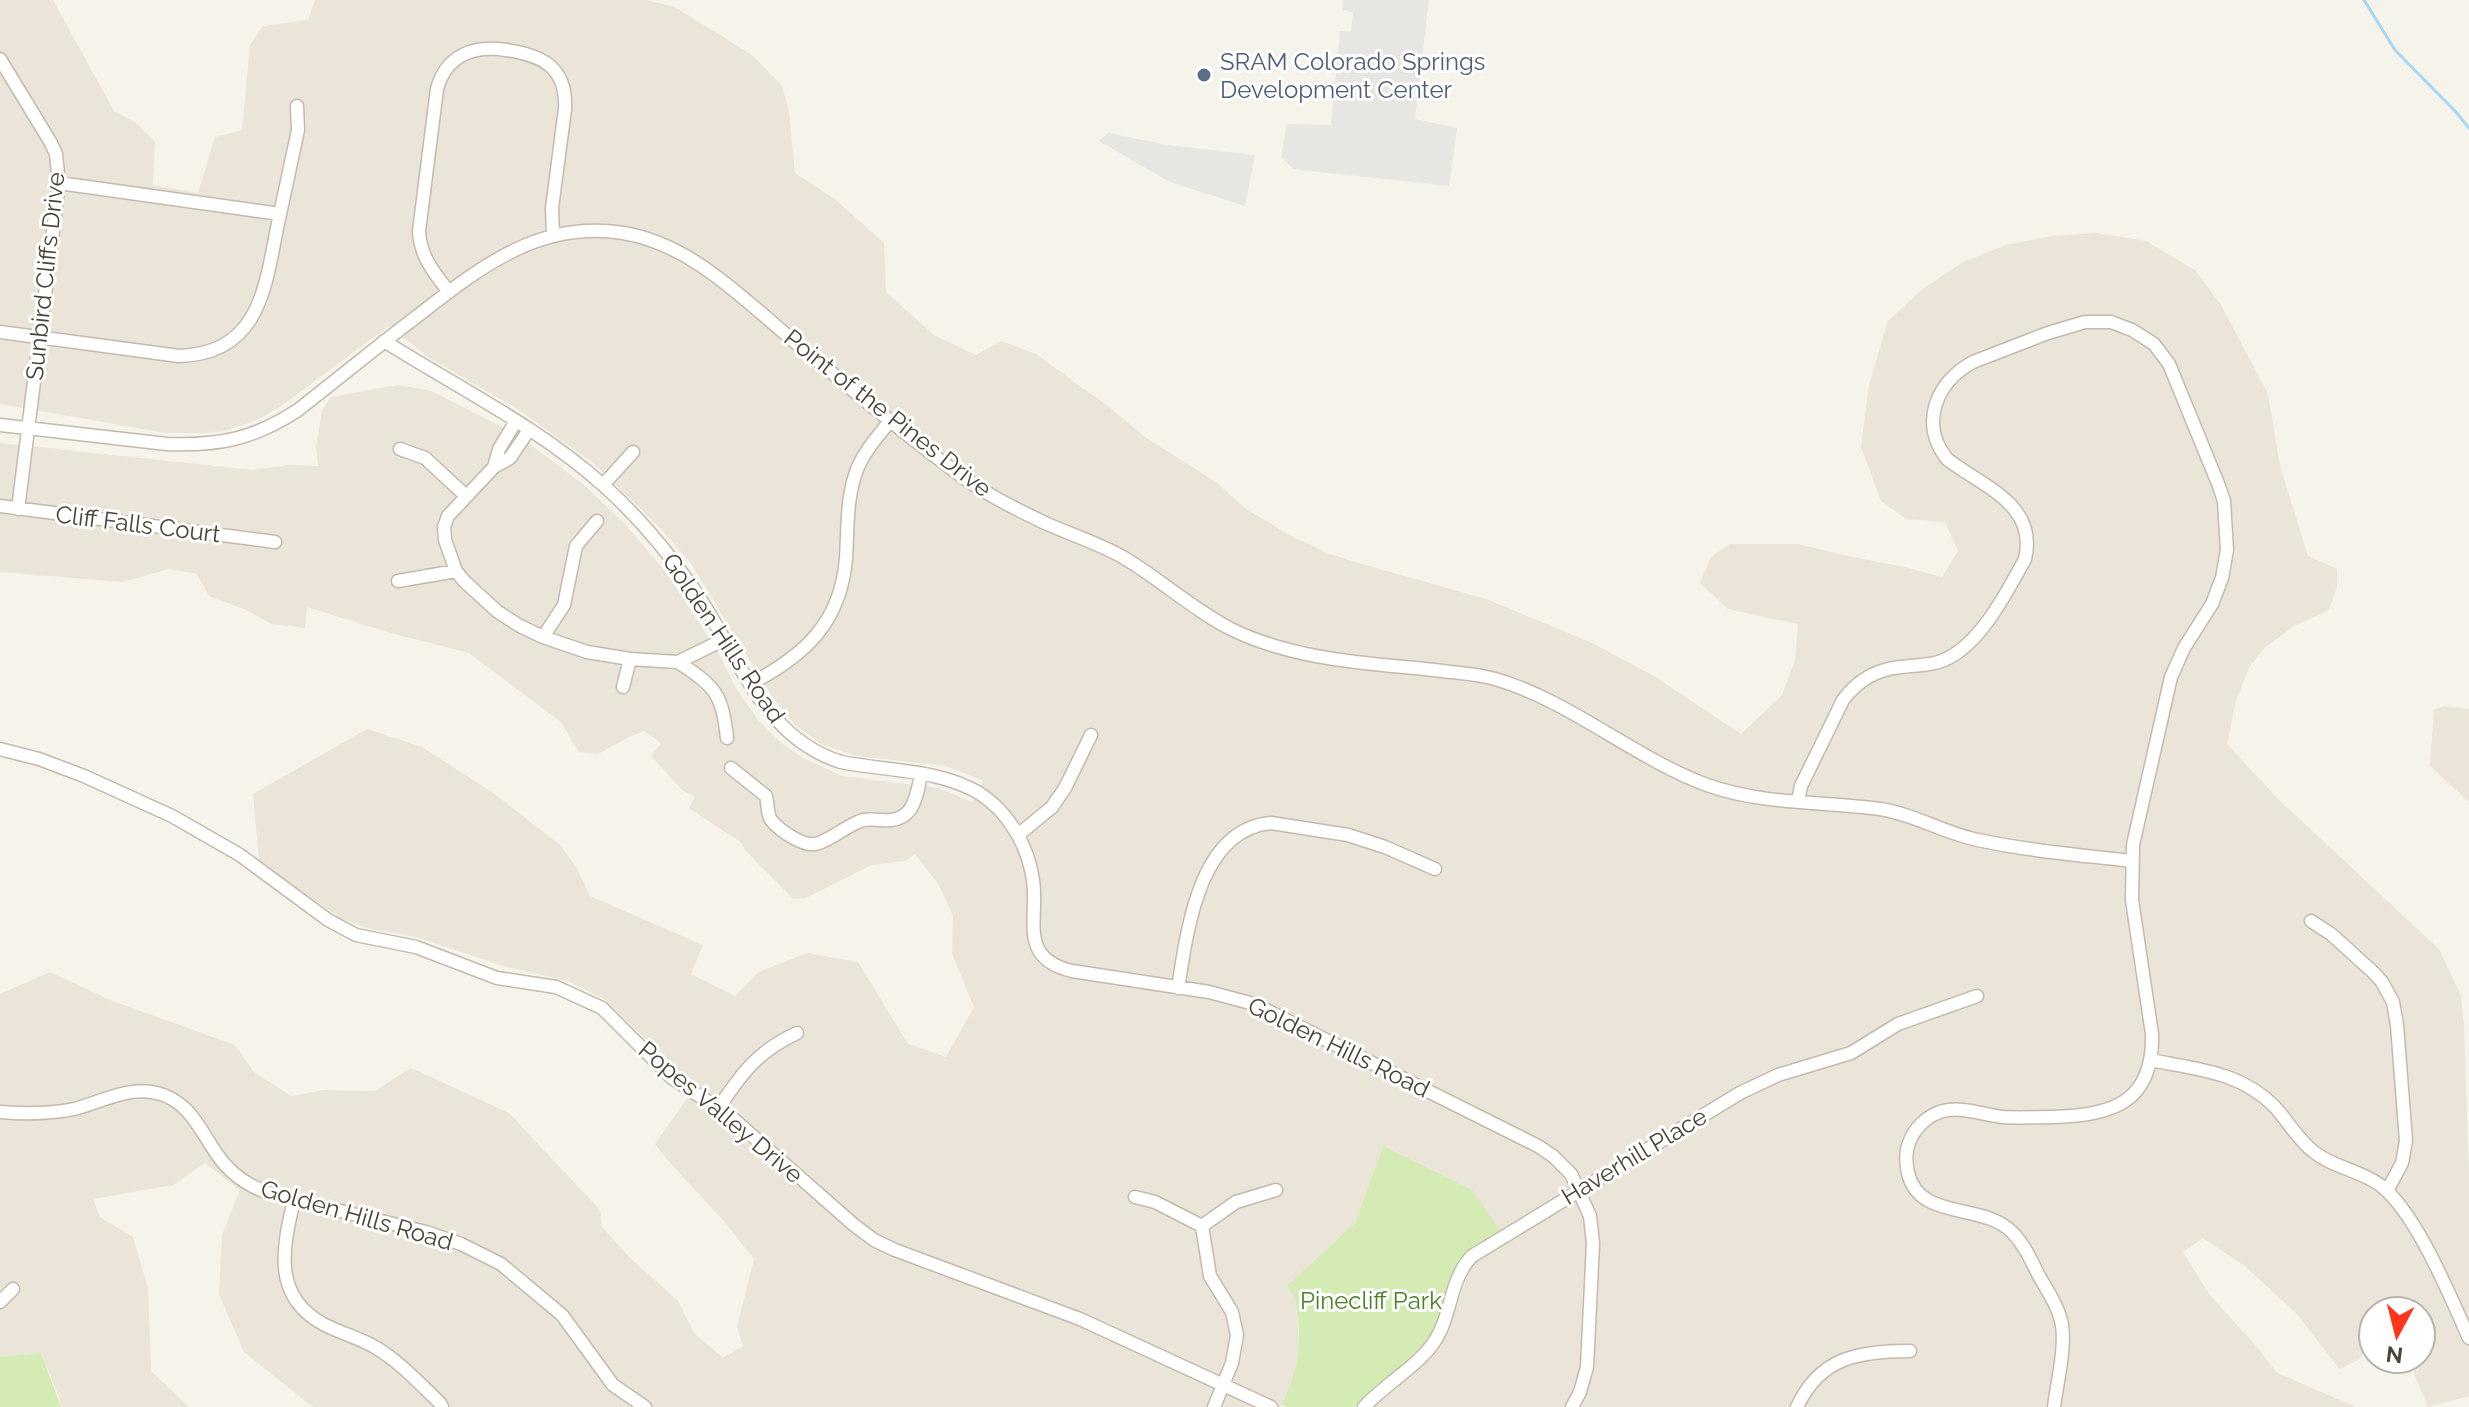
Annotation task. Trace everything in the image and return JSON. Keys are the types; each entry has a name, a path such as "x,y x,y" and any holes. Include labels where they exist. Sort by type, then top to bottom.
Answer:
{"street":[{"path":"449,292 426,259 419,241 419,231 437,89 445,70 462,54 483,48 526,53 546,61 559,77 564,88 565,109 552,208 553,235"},
{"name":"Sunbird Cliffs Drive","path":"0,59 51,143 56,154 59,183 18,509"},
{"path":"0,332 179,356 198,355 218,348 242,331 265,289 298,130 297,106"},
{"path":"59,183 280,214"},
{"name":"Point of the Pines Drive","path":"0,425 167,444 236,440 276,425 298,410 384,341 510,250 553,235 593,231 623,233 654,240 681,253 719,279 959,475 989,494 1123,558 1198,609 1231,629 1261,642 1311,655 1492,678 1530,692 1692,779 1749,797 1880,809 1908,815 1948,832 1980,841 2131,861"},
{"path":"1798,802 1801,786 1850,690 1880,671 1942,662 1963,649 1980,633 2025,559 2027,528 2016,508 1947,459 1940,450 1933,429 1933,417 1934,406 1945,385 1973,362 2085,322 2122,325 2154,344 2169,364 2219,486 2226,517 2227,550 2218,592 2184,648 2171,677 2131,861 2133,909 2152,1034 2150,1060 2135,1092 2103,1112 2077,1117 2017,1118 1955,1109 1943,1111 1921,1124 1907,1145 1910,1180 1925,1199 1948,1209 1993,1219 2013,1233 2029,1255 2060,1316 2063,1329 2054,1407"},
{"name":"Golden Hills Road","path":"384,341 516,421 603,485 664,548 695,591 762,704 785,730 808,748 825,757 858,766 943,778 980,794 999,810 1025,849 1033,880 1033,933 1046,959 1072,971 1240,999 1270,1011 1538,1146 1563,1165 1579,1189 1590,1216 1593,1243 1587,1367 1572,1407"},
{"path":"494,467 499,449 516,421"},
{"path":"750,684 803,650 829,617 843,579 854,479 866,450 890,421"},
{"path":"529,430 510,458 494,467 448,516 444,527 448,554 456,571 476,594 498,612 543,637 587,652 678,662 725,639"},
{"path":"400,449 425,458 466,496"},
{"path":"603,485 633,452"},
{"name":"Cliff Falls Court","path":"0,506 275,542"},
{"path":"543,637 564,605 576,546 597,521"},
{"path":"398,581 456,571"},
{"path":"623,687 630,659"},
{"path":"678,662 703,679 718,696 723,706 727,738"},
{"path":"1018,835 1052,807 1091,735"},
{"name":"Popes Valley Drive","path":"0,749 39,759 84,776 172,816 240,855 328,920 356,935 416,947 480,973 556,987 591,1002 612,1017 672,1078 719,1107 854,1225 885,1246 1080,1319 1271,1407"},
{"path":"731,768 766,796 772,821 809,846 821,843 859,821 902,818 916,802 921,775"},
{"path":"1178,988 1186,942 1205,878 1224,844 1242,832 1271,823 1348,835 1435,869"},
{"path":"2311,921 2331,934 2374,973 2393,1002 2406,1141 2402,1163 2387,1191"},
{"name":"Haverhill Place","path":"1364,1407 1431,1346 1440,1330 1457,1277 1472,1256 1713,1108 1758,1084 1851,1053 1898,1024 1977,996"},
{"path":"719,1107 751,1064 778,1042 797,1033"},
{"path":"2150,1060 2212,1071 2238,1080 2266,1099 2306,1146 2323,1159 2362,1174 2387,1191 2403,1210 2434,1262 2469,1338"},
{"name":"Golden Hills Road","path":"0,1112 56,1112 124,1092 157,1093 178,1102 193,1115 217,1154 242,1180 263,1192 436,1235 501,1264 562,1315 613,1385 645,1407"},
{"path":"1202,1226 1236,1202 1276,1190"},
{"path":"1135,1197 1155,1202 1202,1226"},
{"path":"294,1200 283,1264 296,1299 324,1325 361,1339 399,1363 442,1407"},
{"path":"1202,1226 1210,1276 1236,1324 1237,1347 1214,1407"},
{"path":"0,1302 13,1289"},
{"path":"1797,1407 1814,1380 1833,1364 1870,1352 1910,1351"}],"shaded area":[{"path":"0,0 53,0 114,111 135,122 155,142 153,185 198,193 215,137 242,130 250,45 263,26 308,20 315,0 646,0 675,7 752,55 782,86 789,112 795,173 836,200 884,243 886,292 935,336 976,355 1001,341 1036,354 1145,437 1217,483 1246,509 1289,535 1327,553 1486,599 1590,642 1654,676 1741,734 1782,695 1795,661 1798,624 1728,609 1700,583 1711,557 1730,544 1798,544 1942,577 1958,551 1945,522 1906,519 1881,501 1861,447 1869,385 1888,321 1920,291 1963,262 2006,245 2051,236 2096,233 2146,241 2195,270 2221,305 2268,394 2280,466 2308,556 2337,569 2337,587 2329,610 2294,626 2264,648 2249,668 2236,700 2227,744 2280,801 2439,949 2461,996 2469,1177 2469,1396 2428,1407 2415,1375 2437,1375 2437,1295 2357,1295 2357,1360 2339,1369 2298,1315 2246,1267 2203,1238 2183,1252 2209,1294 2277,1373 2356,1407 1373,1407 1437,1351 1447,1333 1471,1266 1507,1241 1500,1230 1383,1146 1355,1223 1288,1286 1295,1295 1300,1353 1281,1407 313,1407 244,1352 219,1294 222,1235 240,1190 205,1163 173,1185 93,1199 100,1217 133,1237 148,1288 151,1371 189,1407 61,1407 41,1353 0,1357 0,994 50,972 110,1000 235,1045 254,1072 291,1096 324,1090 375,1091 411,1068 509,1113 600,1210 602,1227 629,1257 678,1301 694,1333 723,1358 743,1346 737,1327 754,1259 655,1144 698,1083 666,1063 649,1042 604,999 568,981 504,966 416,937 371,929 340,918 259,861 253,794 367,729 422,747 496,795 560,845 576,867 590,896 703,945 691,974 735,996 759,972 807,953 858,962 908,1044 946,1057 974,1007 952,954 953,916 939,885 915,854 906,861 871,865 806,898 793,899 745,850 742,843 689,808 695,797 682,790 651,756 661,743 644,731 598,754 579,752 561,722 469,653 307,607 305,628 272,624 209,596 197,574 169,569 123,582 0,572 0,443 253,470 289,465 318,466 316,448 322,410 331,397 398,385 431,391 502,427 536,449 584,485 624,523 668,575 718,652 737,690 759,721 781,743 803,758 842,776 938,788 972,802 983,781 946,766 857,756 821,744 793,723 773,698 690,562 660,528 593,463 519,410 428,357 389,326 281,406 257,420 228,430 166,433 0,404"},
{"path":"1343,0 1429,0 1415,119 1457,128 1449,186 1293,169 1281,157 1287,124 1331,125 1340,31 1351,32 1353,13 1342,9"},
{"path":"1108,133 1167,145 1255,155 1245,206 1170,182 1099,141"},
{"path":"2444,706 2469,709 2469,802 2430,766 2434,710"}],"green space":[{"name":"Pinecliff Park","path":"1383,1146 1472,1190 1500,1230 1472,1247 1458,1261 1427,1341 1355,1407 1286,1407 1282,1405 1294,1374 1299,1346 1296,1303 1287,1286 1355,1223"},
{"path":"41,1353 61,1407 0,1407 0,1357"}],"waterway":[{"path":"2364,0 2395,50 2469,128"}],"place":[{"name":"SRAM Colorado Springs Development Center","path":"1204,75"}]}
